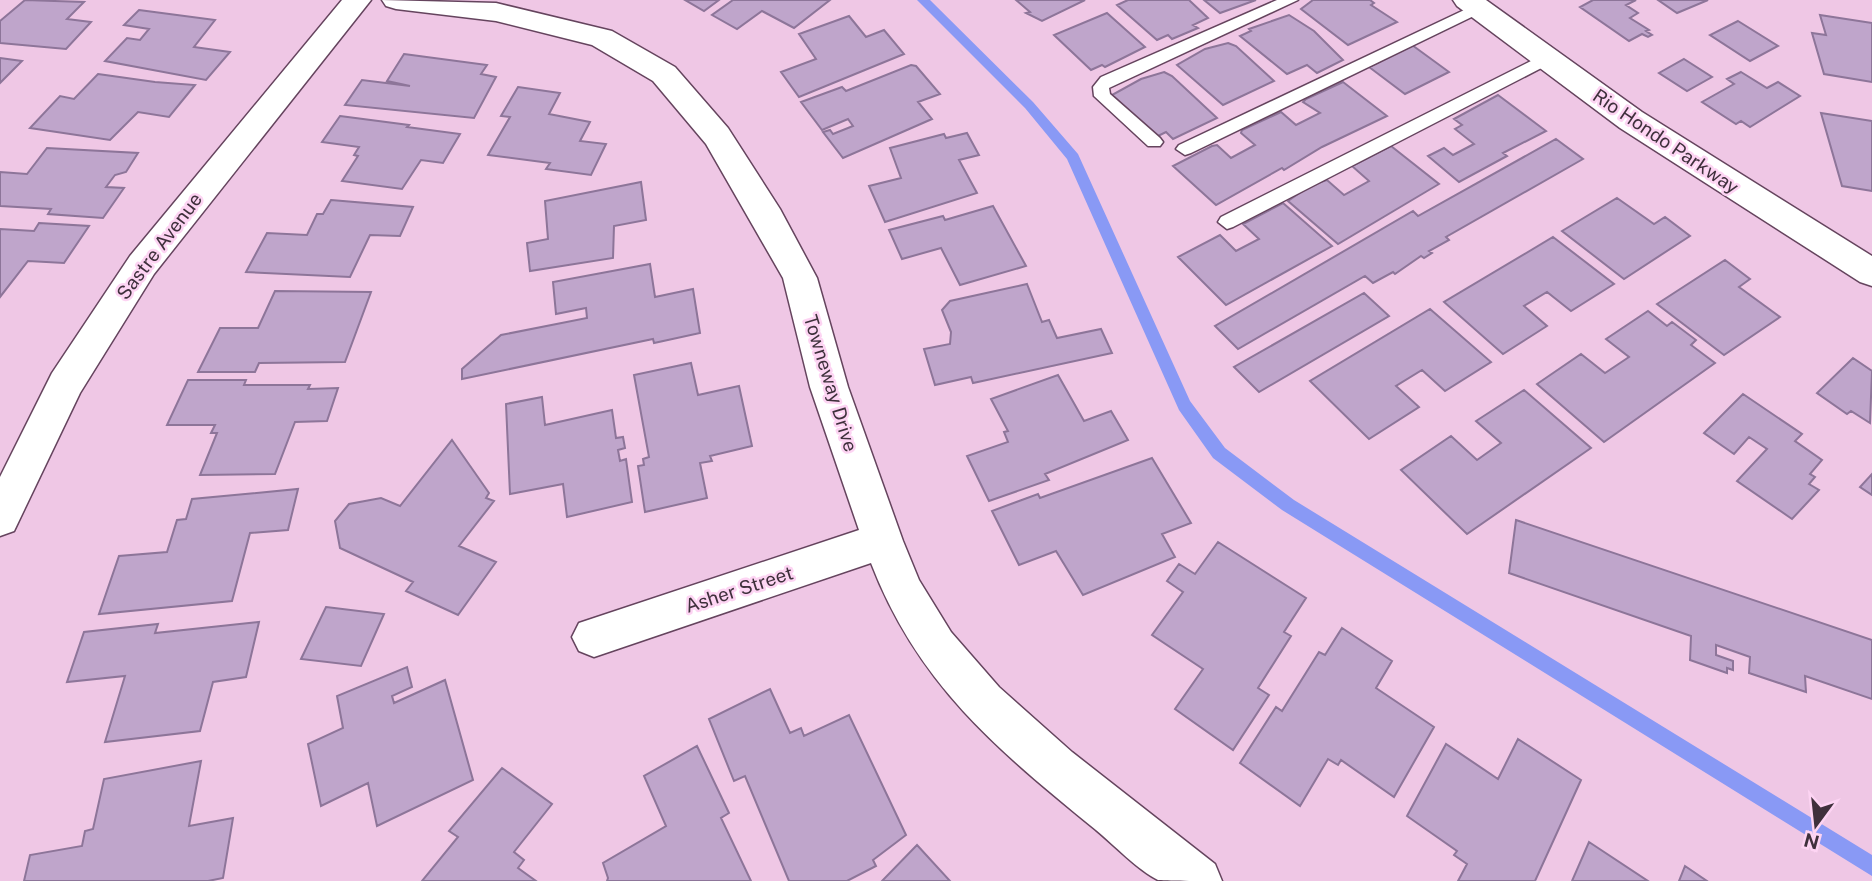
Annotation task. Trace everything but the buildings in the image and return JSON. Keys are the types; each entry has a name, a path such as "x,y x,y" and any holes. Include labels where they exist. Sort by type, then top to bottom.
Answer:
{"street":[{"name":"Sastre Avenue","path":"0,518 65,384 142,265 357,0"},
{"name":"Towneway Drive","path":"396,0 496,12 602,37 663,74 717,136 768,218 800,278 829,387 883,541 903,591 936,647 983,702 1056,768 1198,881"},
{"name":"Rio Hondo Parkway","path":"1473,4 1656,136 1789,223 1872,273"},
{"name":"Asher Street","path":"594,637 883,541"}],"lane":[{"path":"1154,142 1102,96 1101,87 1107,81 1290,0"},
{"path":"1185,149 1473,4"},
{"path":"1227,222 1547,58"}],"waterway":[{"path":"923,0 1029,105 1073,157 1184,405 1219,453 1288,505 1872,866"}]}
